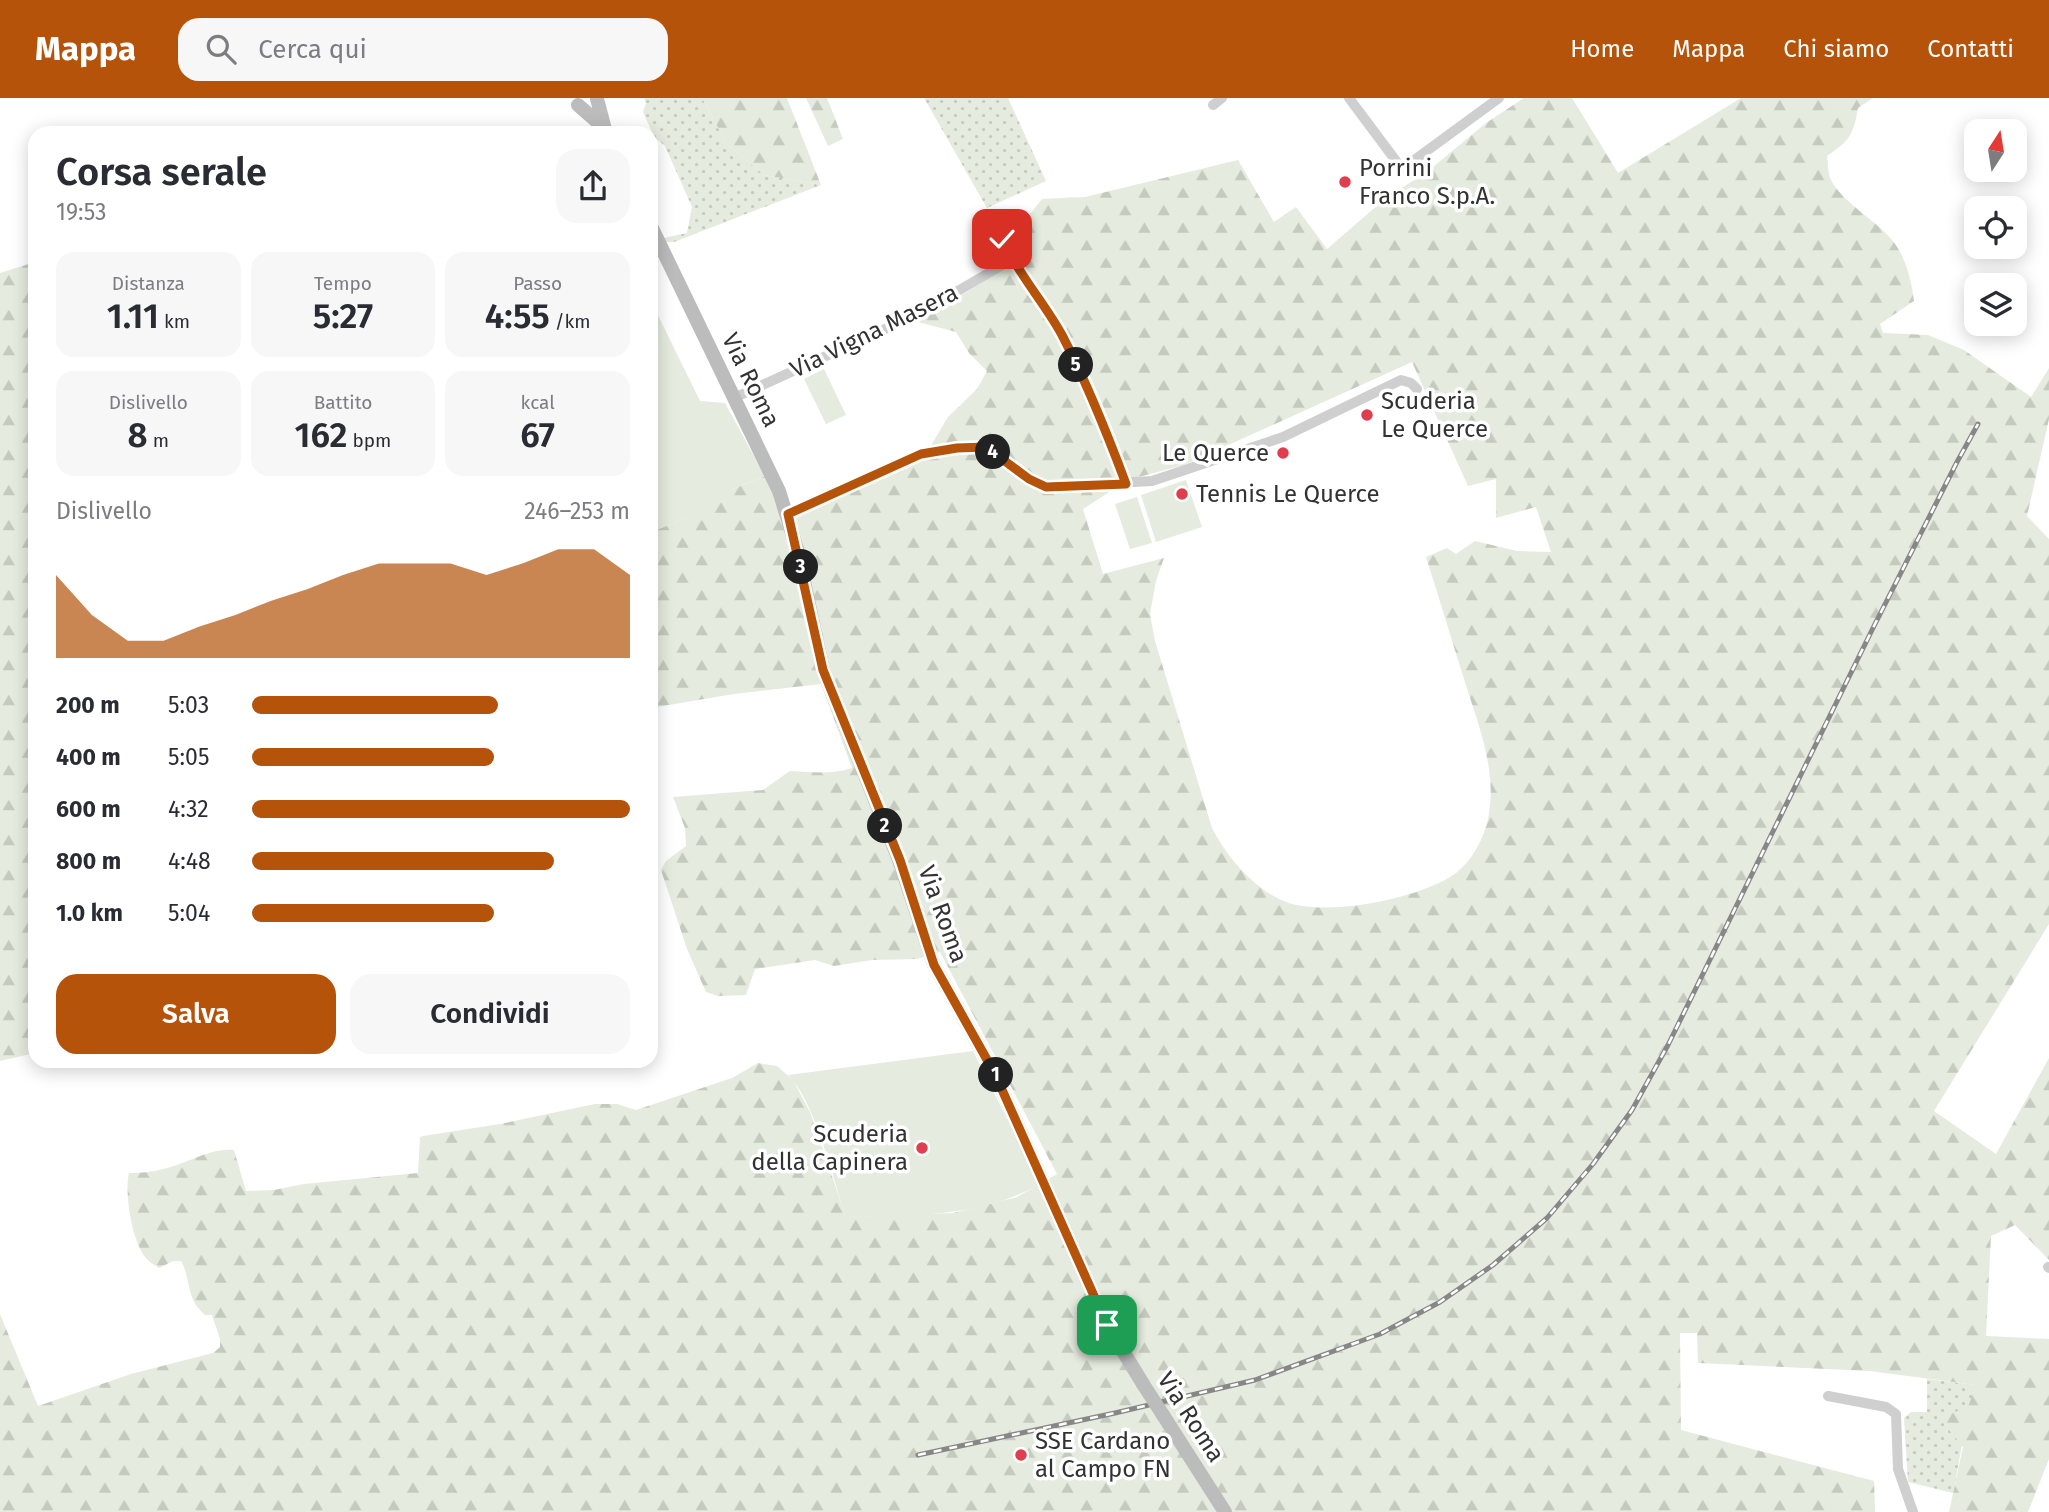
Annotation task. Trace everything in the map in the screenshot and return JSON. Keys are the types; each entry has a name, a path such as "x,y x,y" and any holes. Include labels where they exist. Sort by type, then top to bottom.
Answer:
{"street":[{"path":"575,101 589,105 598,98 604,126"},
{"path":"1213,105 1222,98"},
{"path":"1349,98 1402,169 1499,98"},
{"path":"575,101 601,126"},
{"path":"1002,239 1012,260 1061,333 1099,414 1126,484"},
{"name":"Via Roma","path":"658,241 774,477 788,514 823,670 900,860 934,965 995,1074 1107,1325 1225,1512"},
{"name":"Via Vigna Masera","path":"734,398 920,313 1012,260"},
{"path":"788,514 921,454 957,448 986,447 1029,479 1046,487 1152,481 1283,437 1401,380 1411,383 1417,389"},
{"path":"1829,1396 1886,1407 1896,1415 1898,1469 1913,1512"}],"green space":[{"path":"644,98 702,98 727,144 764,175 821,185 674,242 666,242 664,238 687,233 692,207 665,146 658,140 658,126 649,126 643,112 646,103"},
{"path":"702,98 787,98 821,185 764,175 727,144"},
{"path":"806,98 827,98 843,139 828,146"},
{"path":"924,98 1008,98 1046,181 987,208"},
{"path":"1524,98 1572,98 1618,173 1741,98 1873,98 1858,108 1849,136 1827,156 1829,176 1835,186 1892,240 1907,269 1914,301 1880,324 1883,333 1928,335 1964,350 2031,397 2049,368 2049,419 2027,516 2049,539 2049,924 1934,1111 1996,1154 2049,1058 2049,1260 2015,1225 1991,1236 1986,1336 2049,1339 2049,1459 2028,1512 1949,1512 1963,1447 1939,1418 1968,1407 1976,1385 1870,1371 1698,1363 1697,1333 1680,1333 1681,1430 1874,1481 1875,1512 0,1512 0,1314 38,1406 131,1374 213,1353 220,1347 212,1315 205,1315 194,1302 181,1261 173,1261 159,1268 141,1251 130,1217 129,1173 159,1170 216,1151 234,1150 246,1191 418,1173 420,1137 423,1136 500,1124 595,1104 617,1104 636,1110 732,1078 758,1063 777,1066 793,1080 810,1112 846,1217 953,1213 1017,1197 1057,1174 940,952 917,959 872,960 834,966 815,960 755,969 746,995 718,996 706,992 687,949 661,870 666,861 686,846 685,828 673,797 763,790 790,771 829,772 852,768 821,684 734,694 658,707 658,529 686,518 733,489 765,476 786,519 910,467 930,447 948,417 977,389 987,371 969,353 956,332 918,322 1009,266 1056,334 1096,416 1119,472 1111,491 1083,509 1103,574 1164,558 1156,581 1150,614 1155,641 1212,828 1225,850 1250,879 1270,894 1299,905 1320,907 1345,907 1396,898 1440,882 1462,868 1476,849 1488,819 1488,765 1480,730 1426,557 1447,548 1456,554 1475,541 1517,551 1551,552 1536,507 1496,518 1496,479 1468,486 1412,362 1184,465 1131,479 1084,363 1010,239 1042,199 1085,197 1238,160 1274,222 1296,207 1327,249 1386,198 1427,172 1486,123"},
{"path":"28,264 28,1055 0,1061 0,273"},
{"path":"658,315 700,401 725,403 765,476 733,489 729,495 658,529"},
{"path":"824,369 846,415 826,424 804,379"},
{"path":"1186,480 1202,527 1156,542 1141,495"},
{"path":"1137,497 1152,543 1130,549 1115,504"},
{"name":"Scuderia della Capinera","path":"973,1051 1040,1184 1017,1195 969,1209 921,1215 846,1217 815,1122 798,1087 788,1075"},
{"path":"1927,1379 1977,1385 1953,1493 1908,1482 1904,1418 1911,1412 1927,1412"}],"railway":[{"path":"918,1455 1255,1380 1380,1334 1440,1302 1493,1265 1547,1218 1593,1164 1632,1110 1668,1045 1874,626 1978,424"}],"place":[{"name":"Porrini Franco S.p.A.","path":"1345,182"},
{"name":"Scuderia Le Querce","path":"1367,415"},
{"name":"Le Querce","path":"1283,453"},
{"name":"Tennis Le Querce","path":"1182,494"},
{"name":"Scuderia della Capinera","path":"922,1148"},
{"name":"SSE Cardano al Campo FN","path":"1021,1455"}],"route":[{"path":"1002,239 1012,260 1061,333 1099,414 1126,484 1046,487 1029,479 986,447 957,448 921,454 788,514 823,670 900,860 934,965 995,1074 1107,1325"}]}
